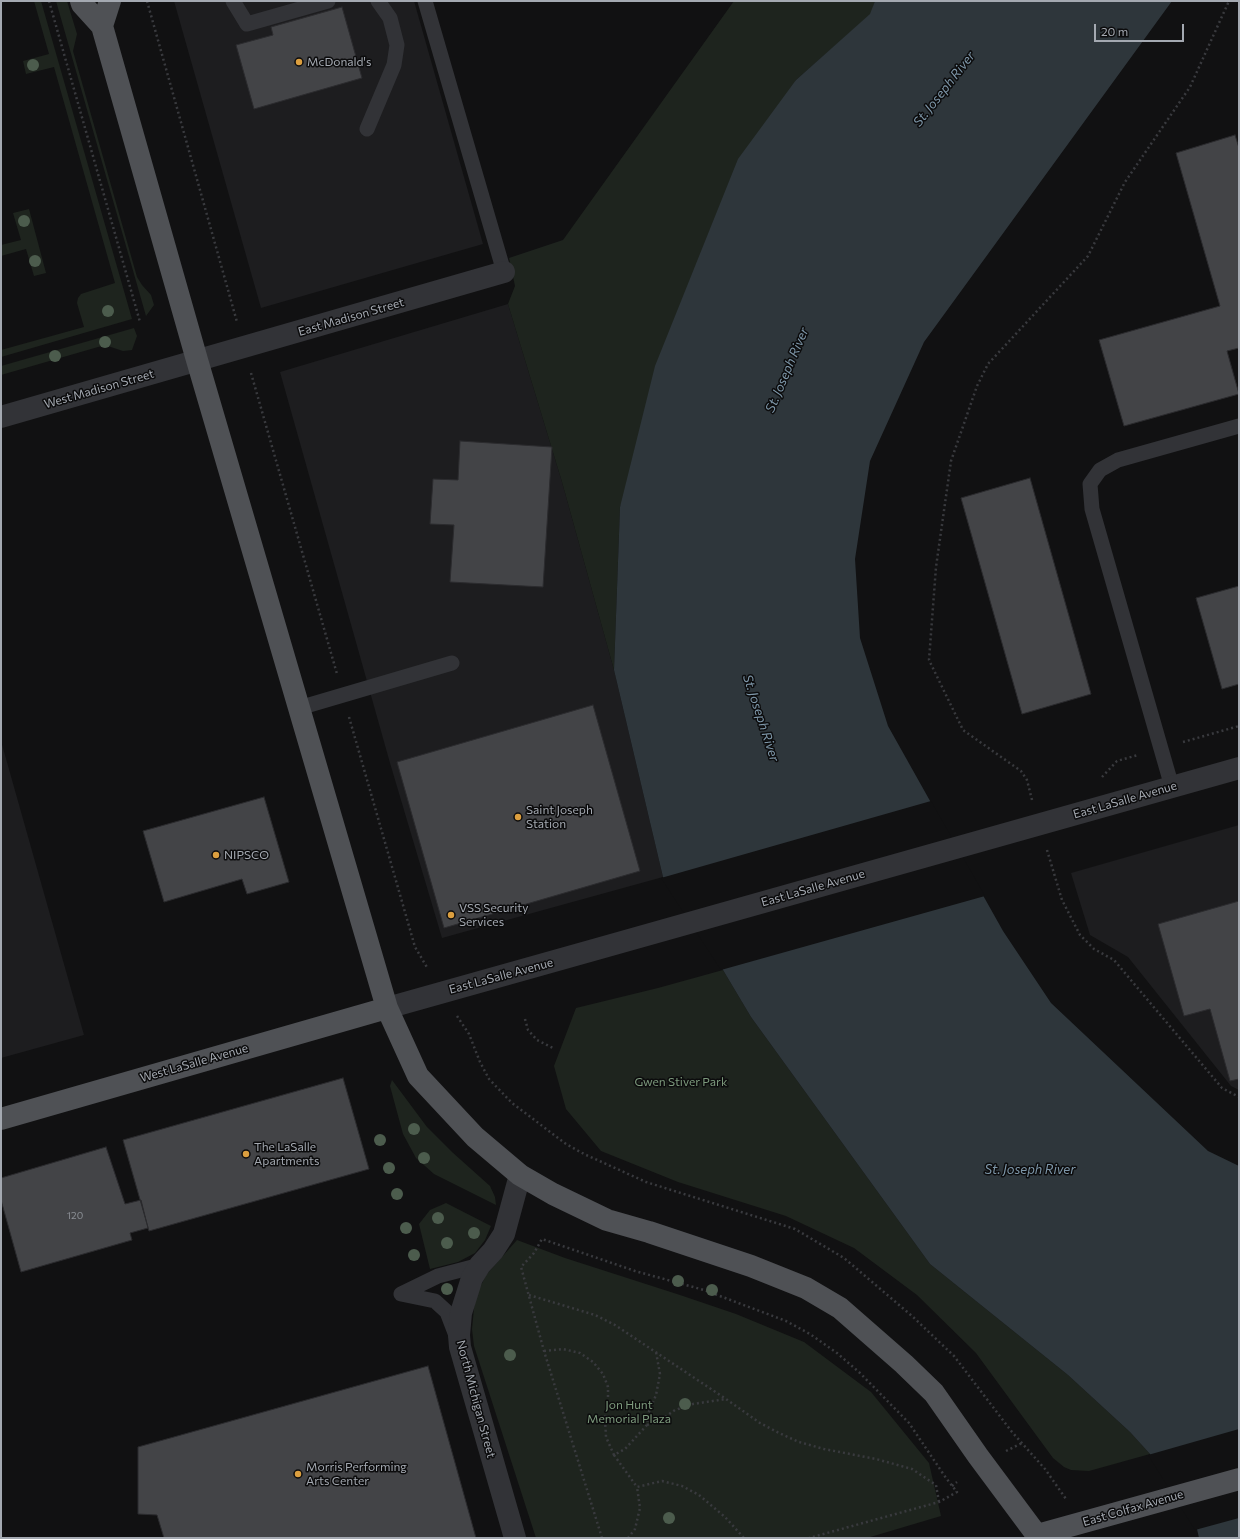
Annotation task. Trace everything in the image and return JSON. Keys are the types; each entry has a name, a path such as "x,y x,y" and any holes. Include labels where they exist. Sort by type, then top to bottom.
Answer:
{"main road":[{"path":"81,1 102,26 197,360 386,1008 418,1076 475,1137 520,1176 607,1220 649,1232 751,1266 806,1288 840,1308 893,1354 934,1393 1034,1537"},
{"path":"102,26 110,1"},
{"name":"West LaSalle Avenue","path":"1,1119 386,1008"},
{"name":"East Colfax Avenue","path":"1034,1537 1239,1478"}],"street":[{"name":"East Madison Street","path":"197,360 504,272"},
{"name":"West Madison Street","path":"1,417 197,360"},
{"name":"East LaSalle Avenue","path":"386,1008 1239,768"},
{"name":"North Michigan Street","path":"515,1538 460,1347 459,1335 461,1313 472,1278 504,1234 520,1176"}],"lane":[{"path":"233,1 247,24 328,1"},
{"path":"367,129 394,64 396,44 390,18 378,1"},
{"path":"425,1 504,272"},
{"path":"1172,787 1092,509 1090,484 1100,470 1118,460 1239,426"},
{"path":"299,708 452,663"},
{"path":"460,1347 447,1312 435,1301 401,1294 438,1276 480,1265"}],"path":[{"path":"48,1 140,322"},
{"path":"147,1 237,322"},
{"path":"1030,790 1021,771 963,730 929,660 936,567 951,461 977,386 988,364 1088,256 1125,182 1190,86 1228,1"},
{"path":"250,372 415,947"},
{"path":"1050,858 1062,900 1080,935 1094,949 1114,960 1222,1088 1239,1097"},
{"path":"525,1019 528,1030 537,1040 553,1048"},
{"path":"469,1034 480,1062 489,1079 512,1103 566,1144 584,1154 646,1182 795,1229 844,1258 912,1316 954,1356 1012,1432 1045,1469"},
{"path":"602,1538 544,1352 521,1267 534,1253 542,1239 635,1271 704,1290 786,1321 810,1334 837,1353 860,1373 909,1423 957,1492 939,1502 809,1538"},
{"path":"528,1294 595,1315 615,1325 779,1434 798,1442 824,1449 876,1459 912,1469 936,1485 939,1502"},
{"path":"544,1352 563,1349 580,1353 593,1362 603,1374 608,1387 608,1401 605,1419 606,1437 614,1455 637,1487 640,1508 635,1529 628,1538"},
{"path":"647,1425 648,1414 656,1395 660,1374 656,1352"},
{"path":"614,1455 626,1449 647,1425 659,1421 675,1410 693,1404 726,1399"},
{"path":"1006,1451 1022,1443"},
{"path":"637,1487 662,1481 682,1486 699,1495 725,1517 744,1538"},
{"path":"952,1486 958,1482"}],"shaded area":[{"path":"174,1 414,1 483,244 261,308"},
{"path":"508,304 562,482 614,670 663,877 442,938 390,763 280,372"},
{"path":"1,741 84,1035 1,1058"},
{"path":"1239,825 1239,1090 1231,1086 1128,957 1090,935 1071,873"}],"green space":[{"path":"34,1 41,1 132,319 1,357 1,350 84,327 77,303 78,298 81,294 115,283 54,67 26,74 23,61 49,54"},
{"path":"56,1 67,1 77,34 73,51 137,277 151,295 154,305 146,316"},
{"path":"734,1 875,1 871,14 796,80 620,507 614,670 562,482 508,304 515,286 509,258 563,240"},
{"path":"29,209 46,273 34,276 26,249 1,256 1,245 21,240 13,213"},
{"path":"134,328 137,336 132,350 123,351 105,345 1,375 1,366"},
{"name":"Gwen Stiver Park","path":"723,970 751,1017 930,1264 1068,1375 1130,1432 1150,1454 1089,1471 1071,1470 1064,1467 1053,1458 976,1353 917,1295 854,1248 786,1216 678,1182 601,1151 566,1109 554,1066 576,1008"},
{"path":"392,1080 427,1127 490,1186 495,1197 496,1205 434,1174 416,1158 403,1134 390,1086"},
{"path":"446,1203 491,1226 485,1240 475,1253 458,1262 430,1269 419,1224 430,1210"},
{"name":"Jon Hunt Memorial Plaza","path":"517,1240 565,1258 736,1314 804,1342 871,1392 929,1463 941,1516 867,1538 536,1538 474,1346 472,1329 475,1298 486,1275"}],"water":[{"name":"St. Joseph River","path":"875,1 1172,1 924,342 870,461 855,559 860,638 888,726 1003,931 1051,1003 1208,1151 1239,1166 1239,1538 1199,1538 1197,1529 1150,1454 1130,1432 1068,1375 930,1264 751,1017 723,970 663,877 614,670 620,507 655,366 738,159 796,80 870,14"}],"pier":[{"path":"931,801 985,896 721,970 661,878"},
{"path":"1239,1429 1239,1518 1195,1530 1148,1455"}],"building":[{"name":"McDonald's","path":"342,7 362,78 254,109 236,45 273,35 271,27"},
{"path":"1235,135 1239,148 1239,348 1227,351 1239,394 1124,426 1099,340 1220,306 1176,153"},
{"path":"460,441 552,447 543,587 450,582 454,525 430,524 433,479 458,480"},
{"path":"1030,478 1091,694 1022,714 961,498"},
{"path":"1239,586 1239,684 1222,689 1196,598"},
{"name":"Saint Joseph Station","path":"593,705 640,871 444,928 397,762"},
{"name":"NIPSCO","path":"264,797 289,882 247,894 242,879 164,902 143,831"},
{"path":"1239,901 1239,1079 1230,1081 1210,1009 1184,1016 1158,924"},
{"name":"The LaSalle Apartments","path":"343,1078 369,1169 149,1231 123,1140"},
{"path":"106,1147 125,1204 141,1200 148,1228 130,1233 132,1240 21,1272 1,1200 1,1178"},
{"name":"Morris Performing Arts Center","path":"428,1366 476,1538 164,1538 157,1515 138,1514 138,1447"}],"place":[{"name":"McDonald's","path":"299,62"},
{"name":"Saint Joseph Station","path":"518,817"},
{"name":"NIPSCO","path":"216,855"},
{"name":"VSS Security Services","path":"451,915"},
{"name":"The LaSalle Apartments","path":"246,1154"},
{"name":"Morris Performing Arts Center","path":"298,1474"}]}
